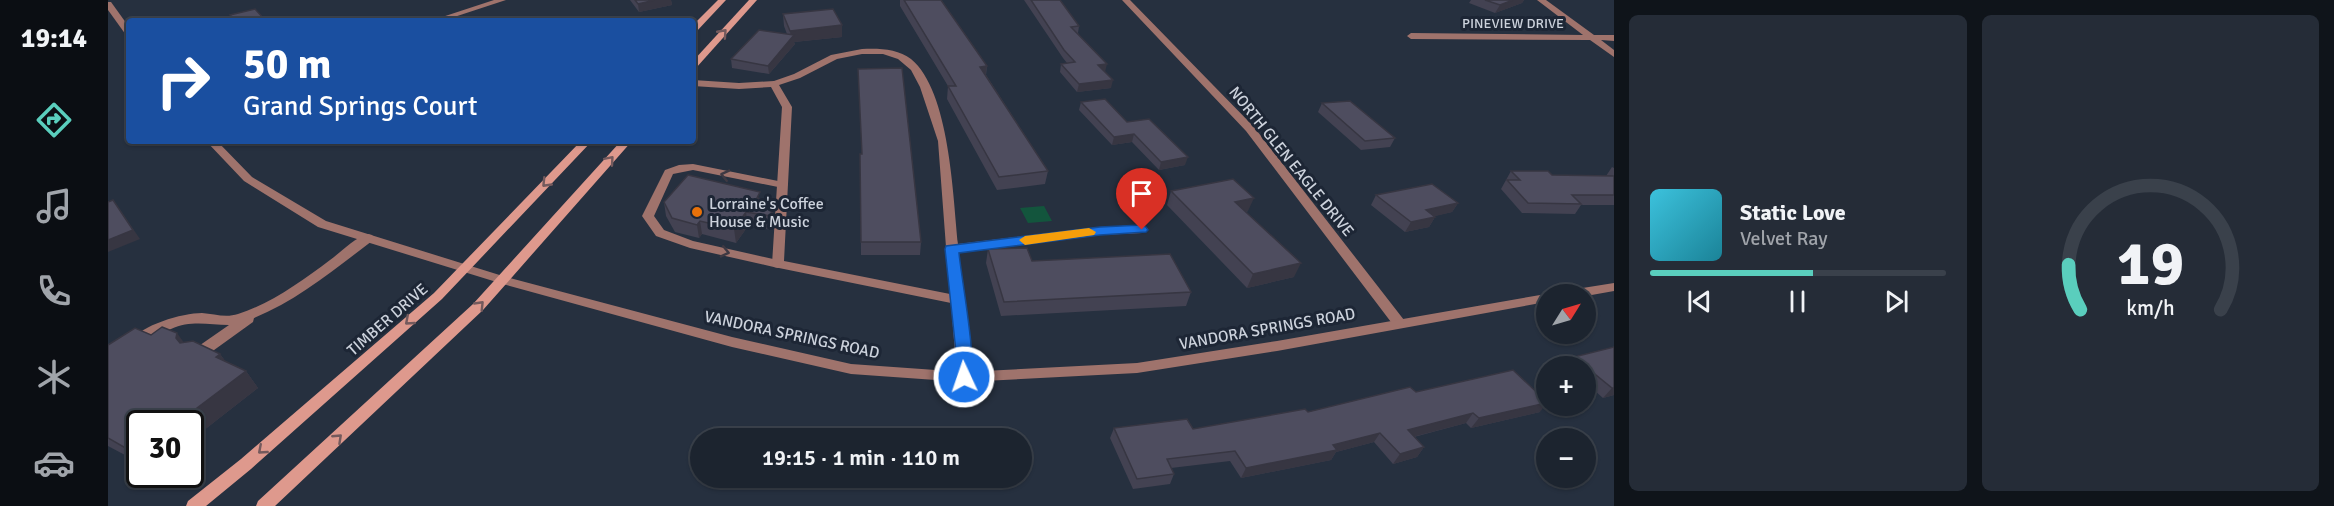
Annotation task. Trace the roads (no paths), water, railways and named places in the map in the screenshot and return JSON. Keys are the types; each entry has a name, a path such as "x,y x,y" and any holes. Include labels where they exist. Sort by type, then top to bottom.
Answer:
{"main road":[{"path":"696,27 722,0"},
{"path":"696,63 753,0"},
{"name":"TIMBER DRIVE","path":"194,506 438,296 584,144"},
{"path":"264,506 462,323 624,144"}],"street":[{"path":"444,18 502,0"},
{"name":"NORTH GLEN EAGLE DRIVE","path":"1126,0 1250,129 1400,323"},
{"path":"1541,0 1614,54"},
{"path":"108,4 126,29"},
{"name":"PINEVIEW DRIVE","path":"1411,36 1614,38"},
{"path":"696,83 722,86 773,83 794,77 834,57 856,53 878,52 908,61 934,107 944,141 951,249 964,377"},
{"path":"773,83 787,107 778,264"},
{"name":"VANDORA SPRINGS ROAD","path":"215,144 253,183 322,224 503,280 732,342 851,369 964,377 1137,368 1277,346 1536,300"},
{"path":"783,185 693,167 679,168 669,172 648,216 660,233 690,244 956,300"},
{"path":"951,249 1100,231 1142,230"},
{"path":"124,351 169,324 190,318 223,321 239,319 307,282 368,238"},
{"path":"1596,290 1614,287"},
{"path":"198,354 266,306"}],"place":[{"name":"Lorraine's Coffee House & Music","path":"697,212"}]}
